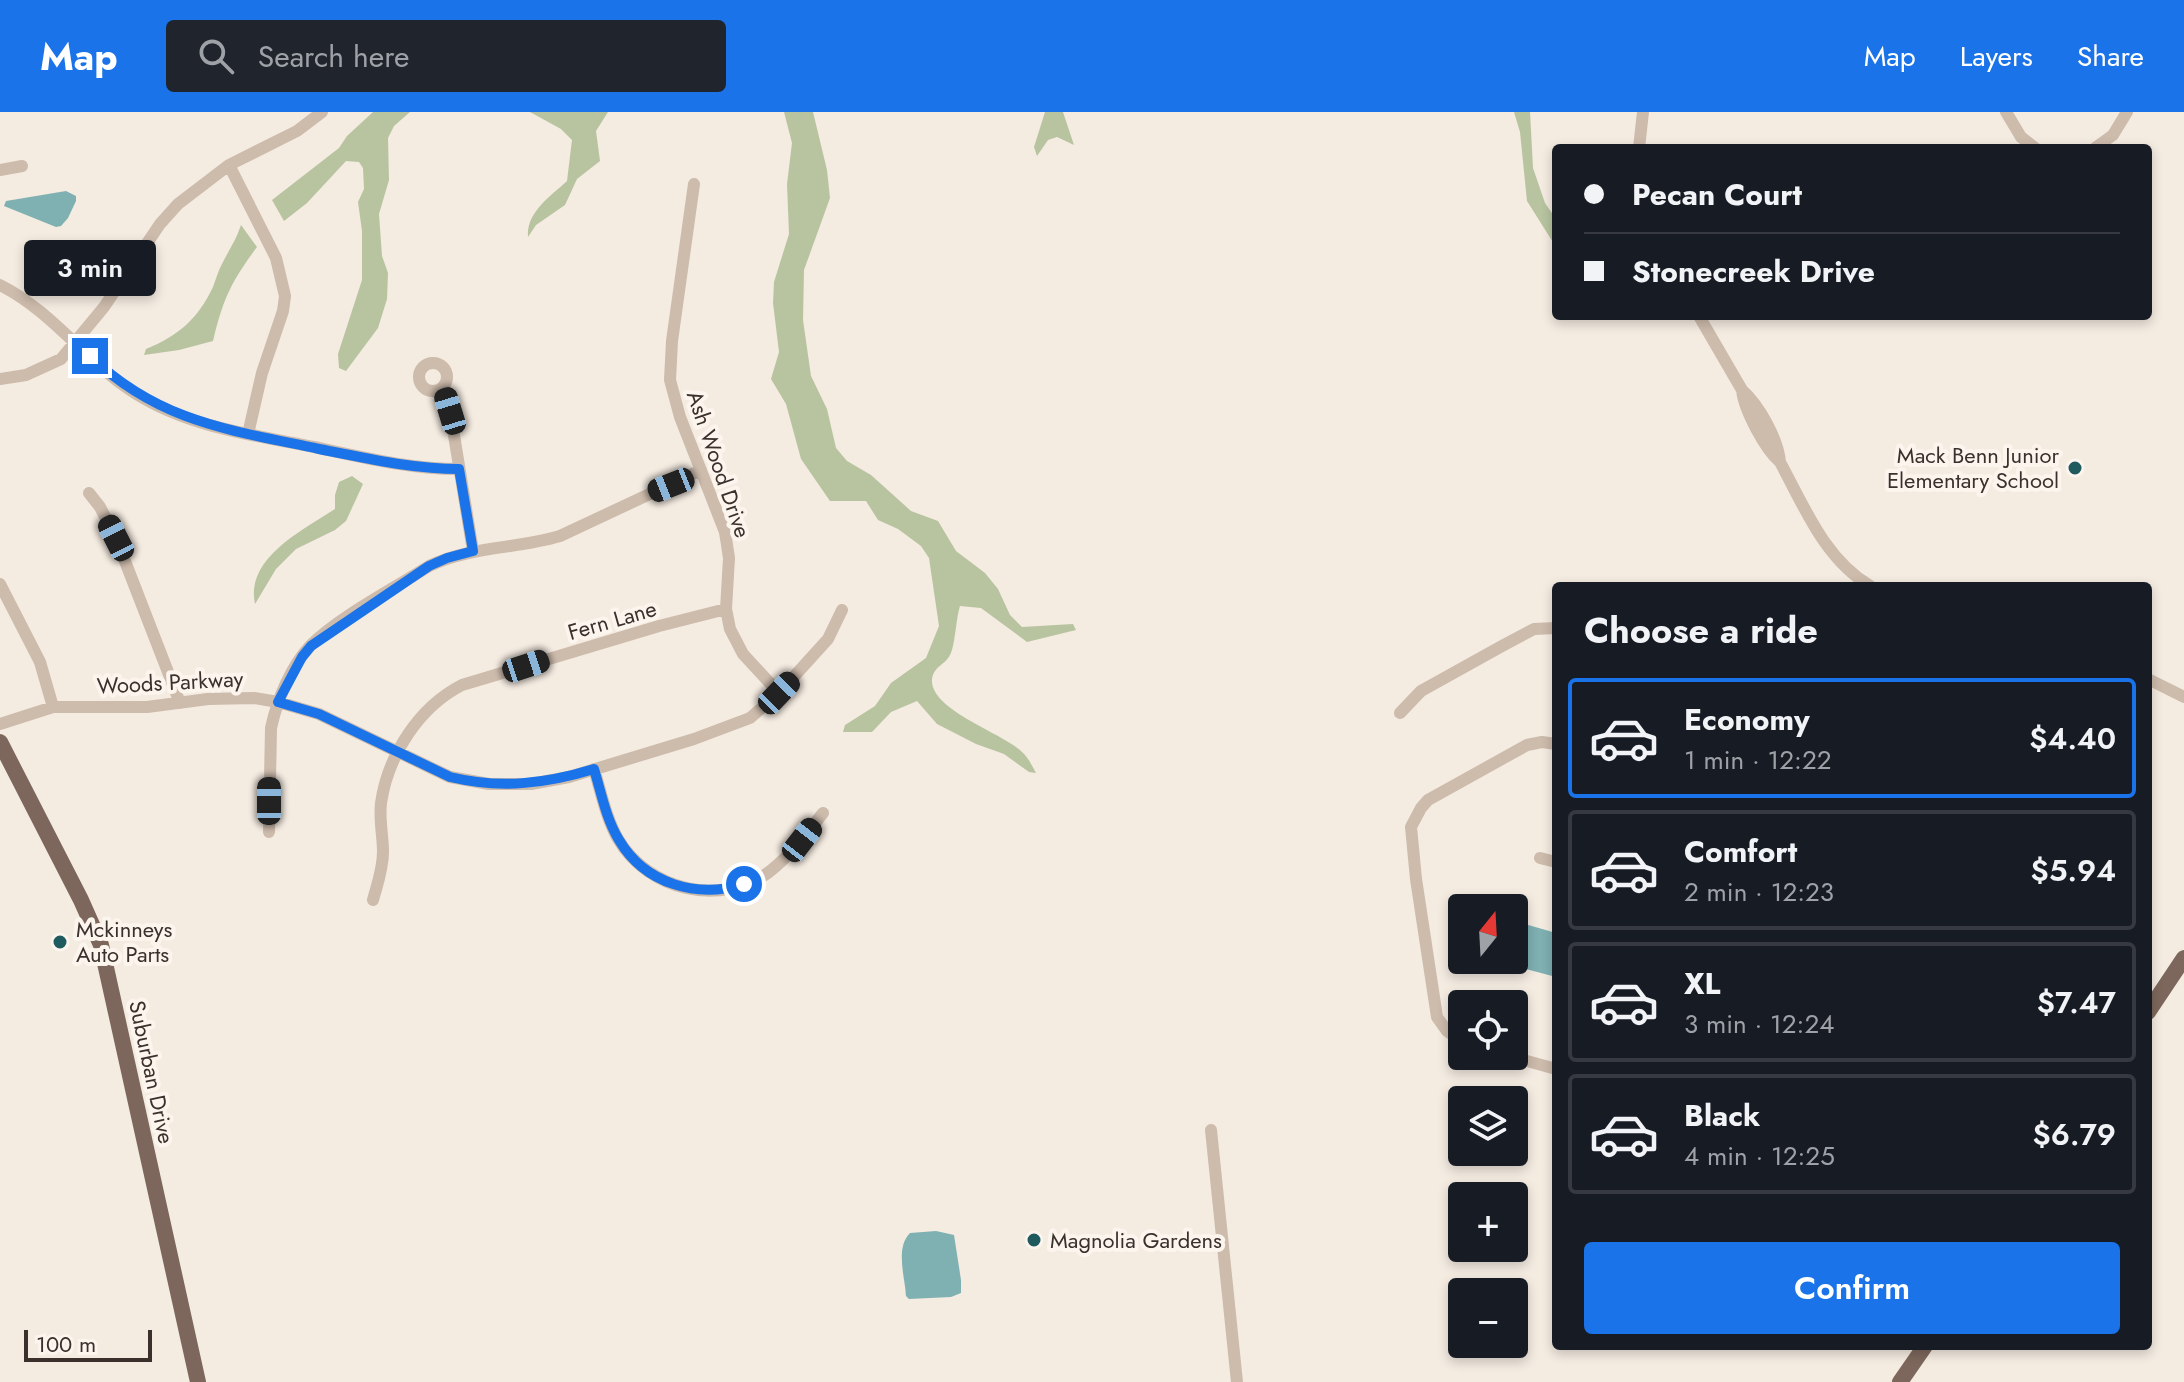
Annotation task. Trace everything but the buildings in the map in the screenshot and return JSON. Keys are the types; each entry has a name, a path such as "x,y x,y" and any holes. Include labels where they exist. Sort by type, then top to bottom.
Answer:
{"main road":[{"name":"Suburban Drive","path":"0,742 101,945 198,1382"},
{"path":"2152,1006 2184,958"},
{"path":"1900,1382 1922,1350"}],"street":[{"path":"0,379 26,375 61,359 178,204 229,165 297,131 322,112"},
{"path":"1639,144 1643,112"},
{"path":"2006,112 2021,137 2030,144"},
{"path":"2101,144 2113,135 2127,112"},
{"path":"229,165 276,258 285,296 248,434"},
{"path":"0,170 22,166"},
{"name":"Ash Wood Drive","path":"694,184 669,366 672,391 728,545 726,609 730,629 743,654 779,693"},
{"path":"0,285 32,304 125,387 160,407 210,426 248,434 420,469 459,469"},
{"path":"1701,320 1742,390 1751,397 1779,451 1780,462 1828,549 1846,569 1864,582"},
{"path":"443,388 450,411 473,551"},
{"path":"269,832 271,728 278,702 302,657 322,636 429,566 447,558 473,551 527,545 560,536 701,470"},
{"path":"89,493 116,538 180,703"},
{"path":"0,584 40,662 53,707"},
{"name":"Fern Lane","path":"373,900 383,856 382,799 398,752 425,711 436,701 462,685 726,609"},
{"name":"Woods Parkway","path":"0,724 53,707 147,707 238,698 278,702 319,714 450,777 489,784 548,782 737,724 763,709 828,639 842,610"},
{"path":"1400,713 1421,691 1534,629 1552,628"},
{"path":"2152,681 2184,697"},
{"path":"1448,1032 1437,1017 1411,848 1411,827 1421,808 1446,789 1527,745 1552,743"},
{"path":"594,769 613,828 626,851 660,879 684,888 717,890 759,878 794,848 823,813"},
{"path":"1540,858 1552,861"},
{"path":"1528,1061 1552,1068"},
{"path":"1211,1130 1237,1382"}],"green space":[{"path":"373,112 410,112 394,126 388,138 389,180 379,214 382,256 388,273 387,299 378,328 346,371 339,368 338,354 362,280 362,231 358,202 364,189 363,168 359,162 346,161 307,203 284,221 272,200 339,148 347,136"},
{"path":"530,112 608,112 596,131 600,161 577,179 565,205 536,225 528,237 528,228 535,212 567,181 572,140 561,129"},
{"path":"784,112 813,112 827,170 830,198 804,270 803,320 811,376 827,409 836,448 847,461 871,475 911,511 938,521 956,551 985,573 998,589 1010,615 1022,627 1073,624 1076,630 1027,642 981,608 960,606 952,651 933,675 934,690 942,701 1013,745 1026,756 1036,773 1029,772 1004,754 937,724 917,701 891,712 872,732 843,732 845,725 875,706 891,683 926,658 939,626 929,558 921,546 898,529 878,520 866,501 830,501 801,459 786,404 771,379 779,352 773,303 774,282 789,234 787,184 792,143"},
{"path":"1045,112 1063,112 1074,145 1057,137 1048,140 1037,156 1034,147"},
{"path":"1514,112 1530,112 1533,168 1545,203 1552,213 1552,241 1527,201 1520,132"},
{"path":"241,225 257,247 229,291 213,341 144,355 146,349 186,325 201,308"},
{"path":"352,476 363,484 346,521 335,530 296,549 276,569 255,604 254,588 267,559 293,536 335,509 339,482"}],"water":[{"path":"66,191 76,196 76,201 61,226 56,227 4,206 6,201"},
{"path":"1528,925 1552,932 1552,976 1528,970"},
{"path":"936,1231 954,1235 961,1293 951,1297 909,1299 902,1263 905,1239 910,1233"}],"place":[{"name":"Mack Benn Junior Elementary School","path":"2075,468"},
{"name":"Mckinneys Auto Parts","path":"60,942"},
{"name":"Magnolia Gardens","path":"1034,1240"}],"route":[{"path":"90,356 125,387 160,407 210,426 420,469 459,469 473,551 429,566 322,636 302,657 278,702 319,714 450,777 469,782 531,784 594,769 618,839 647,871 671,884 698,890 717,890 744,884"}]}
